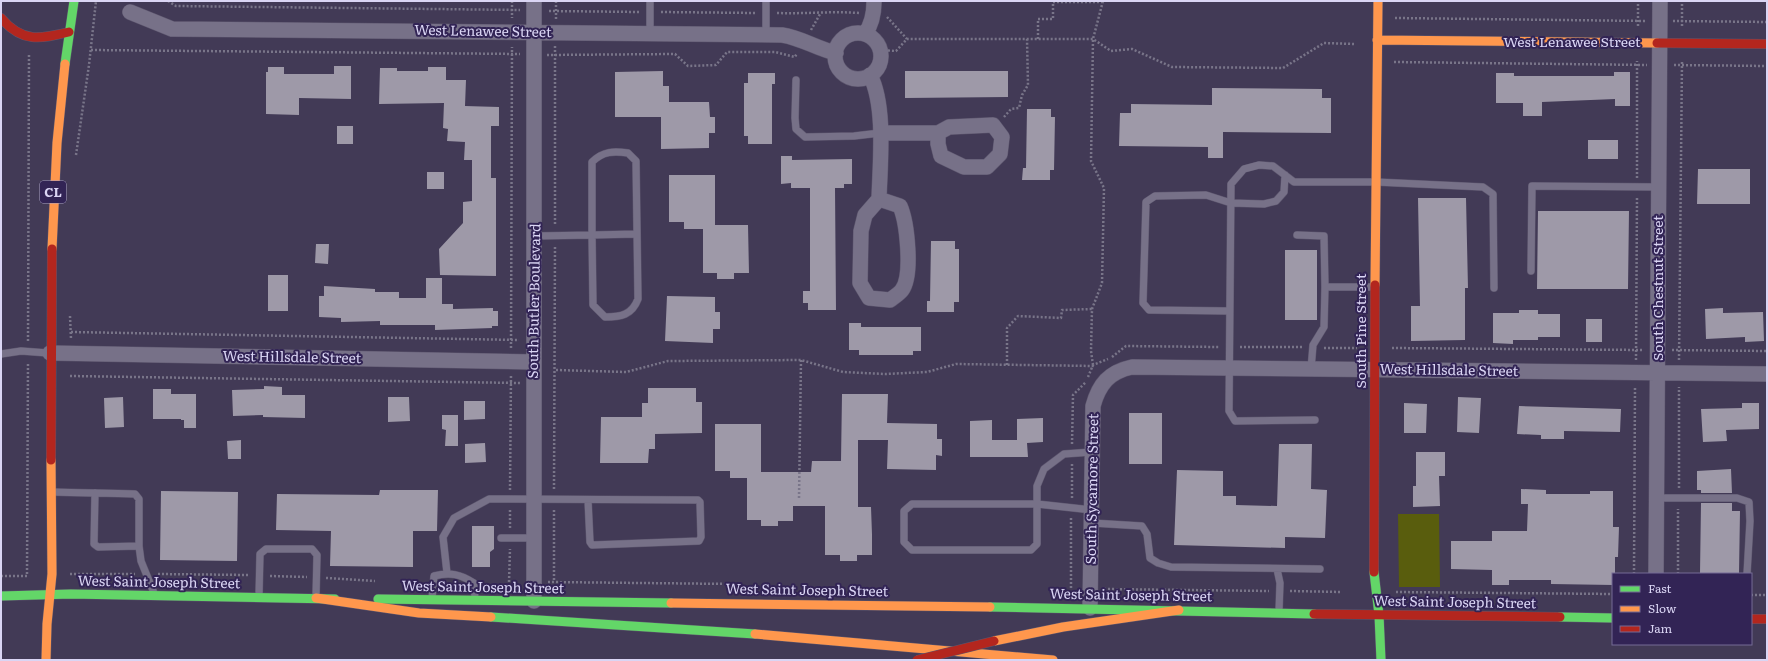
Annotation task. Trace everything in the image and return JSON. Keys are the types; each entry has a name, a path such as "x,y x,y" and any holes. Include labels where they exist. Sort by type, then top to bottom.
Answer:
{"main road":[{"name":"CL","path":"49,595 52,574 50,353 54,165 64,61 74,1"},
{"name":"South Pine Street","path":"1378,1 1374,579 1379,615 1381,660"},
{"path":"1,18 5,24 19,35 33,38 41,39 69,32"},
{"name":"West Lenawee Street","path":"1377,40 1767,44"},
{"path":"46,660 49,595"},
{"name":"West Saint Joseph Street","path":"1,596 155,595 1090,608 1379,615 1612,618"},
{"path":"316,598 419,613 754,634 1053,660"},
{"path":"917,660 1020,634 1064,626 1179,610"},
{"path":"1752,619 1767,619"}],"street":[{"name":"South Butler Boulevard","path":"534,1 534,601"},
{"path":"865,34 872,20 876,1"},
{"name":"South Chestnut Street","path":"1656,573 1660,1"},
{"name":"West Lenawee Street","path":"130,12 172,29 782,35 804,41 821,50 836,53"},
{"path":"852,34 865,34 872,38 880,50 880,64 870,75 864,78 849,77 839,67 836,53 838,47 846,37 852,34"},
{"path":"870,75 877,88 880,133 879,199 865,215 861,231 860,283 869,298 890,300 902,290 908,270 905,219 900,206 879,199"},
{"path":"880,133 938,133"},
{"name":"West Hillsdale Street","path":"50,353 533,362"},
{"name":"West Hillsdale Street","path":"1110,376 1120,370 1132,367 1767,374"},
{"name":"South Sycamore Street","path":"1090,608 1093,406 1101,384 1110,376"}],"lane":[{"path":"650,1 650,33"},
{"path":"766,1 766,35"},
{"path":"796,80 796,129 805,137 854,136 880,133"},
{"path":"613,151 628,153 636,161 638,300 634,308 628,314 605,316 593,305 592,235 592,162 599,156 613,151"},
{"path":"1315,420 1235,421 1229,411 1231,184 1244,169 1259,165 1273,166 1294,182 1376,182 1483,187 1493,194 1494,288"},
{"path":"1230,312 1149,310 1143,303 1146,202 1155,196 1206,195 1231,203 1264,204 1276,201 1284,192 1285,175"},
{"path":"1532,271 1532,186 1659,187"},
{"path":"535,236 636,234"},
{"path":"1297,235 1324,236 1324,327 1313,345 1311,369"},
{"path":"1325,287 1375,288"},
{"path":"1,354 28,352 50,353"},
{"path":"1092,452 1064,454 1044,469 1037,486 1037,504 1037,544 1030,550 912,550 904,542 904,510 912,504 1037,504 1142,526 1147,534 1150,558 1158,563 1171,567 1320,569"},
{"path":"51,492 136,494 139,499 139,546 141,561 155,595"},
{"path":"95,493 94,544 98,547 139,546"},
{"path":"1656,498 1737,498 1749,502 1750,520 1747,573"},
{"path":"447,573 443,537 454,518 489,499 698,500 700,502 701,537 699,541 592,545 590,542 588,500"},
{"path":"501,538 534,538"},
{"path":"259,597 260,554 266,549 312,549 318,555 316,598"},
{"path":"1277,569 1280,583 1279,613"},
{"path":"432,600 434,576 447,573 465,577 474,583 475,600"}],"path":[{"path":"75,161 91,50 96,1"},
{"path":"509,582 512,1"},
{"path":"554,582 556,383 556,1"},
{"path":"1634,573 1638,1"},
{"path":"1678,573 1682,1"},
{"path":"1038,39 1038,19 1053,19 1053,2 1103,2 1094,39 1091,161 1104,188 1102,283 1092,310 1091,351 1094,365"},
{"path":"91,50 534,55 675,54 688,66 716,65 727,52 775,52 795,57 820,14"},
{"path":"1378,17 1767,22"},
{"path":"880,50 896,51 907,39 1094,39 1111,51 1132,49 1172,67 1283,68 1324,43 1354,44"},
{"path":"1000,122 1011,109 1019,108 1022,95 1028,85 1027,39"},
{"path":"1,576 27,576 29,54"},
{"path":"1378,63 1767,66"},
{"path":"70,310 70,384"},
{"path":"1007,365 1006,328 1018,316 1061,318 1062,310 1092,310"},
{"path":"70,332 556,340"},
{"path":"556,370 626,372 668,361 801,360 843,372 885,374 927,372 956,364 1094,365 1110,376"},
{"path":"799,498 801,360"},
{"path":"70,376 556,383"},
{"path":"69,567 69,574 317,577 383,581"},
{"path":"502,582 533,581 737,584"},
{"path":"1071,588 1342,592"},
{"path":"1396,592 1612,594"},
{"path":"1752,595 1767,595"}],"shaded area":[{"path":"1398,514 1439,514 1440,587 1399,587"}],"building":[{"path":"334,66 351,66 351,99 299,98 299,115 266,114 266,72 268,72 268,67 284,67 284,74 334,74"},
{"path":"428,67 446,67 446,80 466,80 465,106 499,107 499,126 491,126 491,178 496,178 496,276 440,275 439,249 463,223 463,202 472,201 472,160 464,160 465,142 447,141 448,129 443,128 444,103 379,104 380,68 397,68 397,71 428,71"},
{"path":"663,71 663,86 669,86 669,102 709,102 710,117 715,117 715,133 709,133 709,148 661,149 661,117 615,117 615,72"},
{"path":"905,71 1008,71 1008,97 905,98"},
{"path":"1614,72 1630,72 1630,106 1615,106 1615,99 1542,102 1542,116 1523,116 1523,103 1496,103 1496,73 1514,73 1514,76 1614,76"},
{"path":"748,73 775,73 775,84 772,84 772,144 748,144 748,136 744,136 744,83 748,83"},
{"path":"1212,88 1322,89 1322,98 1331,98 1331,133 1223,132 1223,158 1208,158 1208,147 1119,146 1120,113 1131,113 1131,104 1212,105"},
{"path":"1027,109 1051,109 1051,117 1055,117 1054,170 1050,170 1050,180 1022,180 1023,168 1026,168"},
{"path":"337,126 353,126 353,144 337,144"},
{"path":"1588,140 1618,140 1618,159 1588,159"},
{"path":"781,156 792,156 792,160 852,159 852,184 844,184 844,188 835,188 836,310 808,310 808,303 803,303 803,291 810,291 810,188 791,188 791,183 781,184"},
{"path":"1698,169 1750,169 1750,204 1697,204"},
{"path":"427,172 444,172 444,189 427,189"},
{"path":"669,175 715,175 715,225 748,225 749,273 734,273 734,279 717,279 717,273 703,273 703,229 684,229 684,222 669,222"},
{"path":"1418,198 1466,198 1468,288 1465,288 1465,340 1411,341 1411,306 1420,306"},
{"path":"1538,211 1629,211 1628,289 1537,289"},
{"path":"931,241 955,241 955,249 959,249 959,302 954,302 954,312 927,312 927,301 930,301"},
{"path":"316,244 329,244 328,264 315,263"},
{"path":"1285,250 1317,250 1317,320 1285,320"},
{"path":"268,275 288,275 288,311 268,311"},
{"path":"426,278 442,278 442,304 453,304 453,309 493,308 493,311 498,311 498,326 492,326 492,328 435,330 435,325 380,325 380,321 341,322 341,318 319,317 319,296 324,296 324,286 375,289 375,292 399,292 399,298 426,298"},
{"path":"667,296 715,297 715,312 720,312 720,329 713,329 713,343 665,341"},
{"path":"1723,308 1723,313 1763,312 1764,341 1745,342 1745,337 1706,339 1705,309"},
{"path":"1519,310 1538,310 1538,314 1560,314 1560,337 1538,337 1538,340 1513,340 1513,344 1493,343 1493,313 1519,313"},
{"path":"1586,319 1602,319 1602,342 1586,342"},
{"path":"849,323 861,323 861,327 921,327 921,351 913,351 913,355 859,355 859,350 849,350"},
{"path":"264,386 282,387 282,395 305,395 305,418 263,417 263,415 233,416 232,390 264,389"},
{"path":"648,388 696,388 696,402 702,402 702,433 655,434 655,449 649,449 648,463 600,463 601,417 642,417 642,403 648,403"},
{"path":"153,389 171,389 171,394 196,394 196,428 184,428 184,420 181,419 153,419"},
{"path":"842,394 888,394 887,423 937,424 937,439 942,439 942,456 936,455 936,470 887,469 888,440 858,440 858,507 871,507 872,555 857,555 857,561 840,561 840,555 825,555 825,506 793,506 793,521 778,521 778,526 761,526 761,520 747,520 747,478 730,478 730,471 715,471 715,424 761,424 761,472 811,472 812,461 841,461"},
{"path":"123,397 124,427 105,428 104,398"},
{"path":"388,397 409,397 410,421 388,422"},
{"path":"1458,397 1481,398 1479,433 1457,432"},
{"path":"464,401 485,401 485,419 464,420"},
{"path":"1404,403 1427,404 1426,433 1404,433"},
{"path":"1742,403 1759,403 1759,429 1726,430 1727,441 1703,442 1701,409 1742,408"},
{"path":"1519,406 1621,409 1620,432 1564,431 1564,439 1541,439 1541,435 1517,434"},
{"path":"1129,413 1162,413 1162,464 1129,464"},
{"path":"442,415 458,415 458,446 445,446 446,430 442,429"},
{"path":"1043,418 1043,442 1027,443 1028,457 970,457 970,421 992,420 992,440 1017,440 1017,419"},
{"path":"241,440 241,459 228,459 227,441"},
{"path":"485,443 486,462 465,463 465,444"},
{"path":"1279,444 1312,444 1311,489 1327,490 1325,538 1285,537 1285,548 1174,545 1177,470 1223,471 1223,496 1236,496 1236,505 1277,506"},
{"path":"1416,452 1445,452 1445,476 1439,476 1440,506 1413,507 1413,486 1416,486"},
{"path":"1731,469 1732,493 1701,493 1701,490 1697,490 1697,471"},
{"path":"1521,489 1546,490 1546,494 1590,494 1590,491 1613,491 1613,527 1619,527 1618,557 1615,557 1615,573 1612,573 1612,585 1551,584 1551,580 1509,580 1509,585 1492,585 1492,570 1451,569 1451,541 1492,541 1492,531 1527,531 1528,504 1521,504"},
{"path":"380,490 438,490 437,531 413,531 413,567 330,566 331,531 276,530 277,494 379,495"},
{"path":"161,491 238,492 237,561 160,560"},
{"path":"1701,503 1732,503 1732,511 1740,511 1739,573 1700,573"},
{"path":"472,526 494,526 494,549 490,552 490,567 472,567"}],"traffic: fast":[{"path":"65,64 74,1"},
{"path":"1374,572 1379,615 1381,660"},
{"path":"1,596 71,594 335,599"},
{"path":"378,599 671,603"},
{"path":"990,607 1314,614"},
{"path":"491,617 755,634"},
{"path":"1560,617 1612,618"}],"traffic: slow":[{"path":"1375,285 1378,1"},
{"path":"1377,40 1657,43"},
{"path":"52,249 57,143 65,64"},
{"path":"46,660 47,624 52,574 51,460"},
{"path":"316,598 419,613 491,617"},
{"path":"671,603 990,607"},
{"path":"994,641 1063,627 1179,610"},
{"path":"755,634 1053,660"}],"traffic: jam":[{"path":"1,18 16,32 32,37 49,36 69,32"},
{"path":"1657,43 1767,44"},
{"path":"51,460 52,249"},
{"path":"1374,572 1375,285"},
{"path":"1314,614 1560,617"},
{"path":"1752,619 1767,619"},
{"path":"917,660 994,641"}]}
